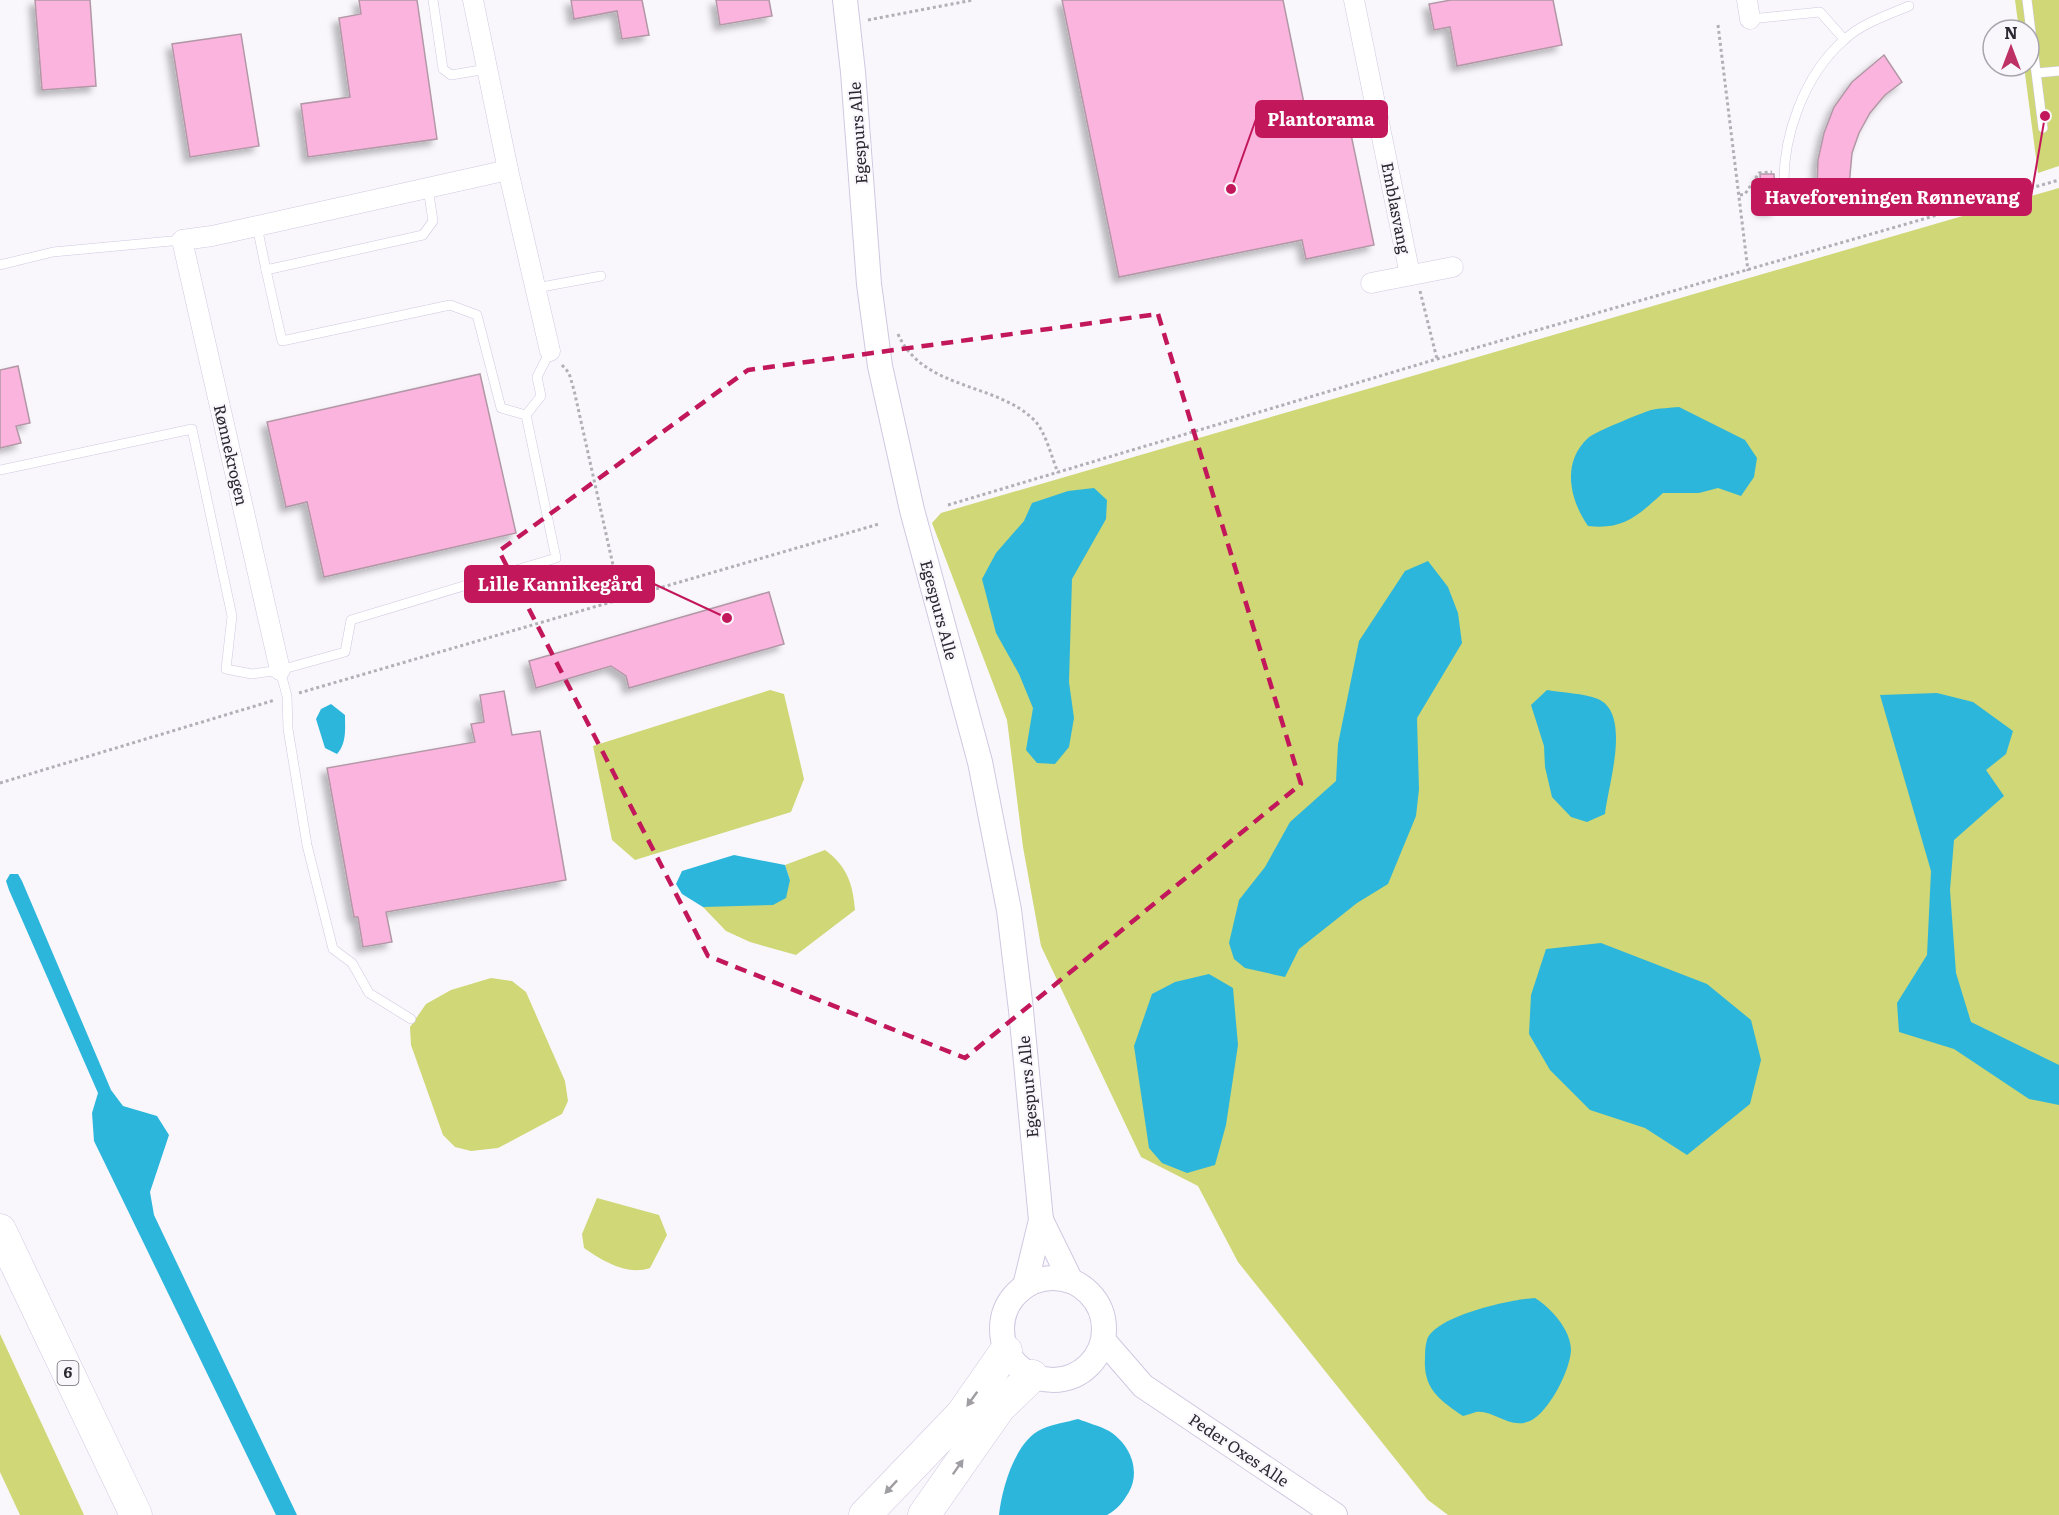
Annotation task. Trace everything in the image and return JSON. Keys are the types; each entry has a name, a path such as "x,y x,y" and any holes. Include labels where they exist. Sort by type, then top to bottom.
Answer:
{"highway":[{"name":"6","path":"0,1230 136,1515"},
{"path":"865,1515 962,1414 1006,1351"},
{"path":"924,1515 999,1408 1032,1376"}],"street":[{"path":"473,0 508,170 550,351"},
{"name":"Egespurs Alle","path":"845,0 853,72 869,284 880,366 902,470 992,813 1006,892 1021,1010 1041,1220 1025,1286"},
{"name":"Emblasvang","path":"1354,0 1410,275"},
{"path":"182,240 257,226 508,170"},
{"name":"Rønnekrogen","path":"182,240 280,670"},
{"name":"Emblasvang","path":"1371,283 1453,267"},
{"name":"Egespurs Alle","path":"1041,1220 1071,1281"},
{"path":"1055,1278 1071,1281 1082,1286 1099,1305 1104,1316 1104,1341 1098,1356 1076,1376 1062,1380 1047,1380 1032,1376 1017,1366 1006,1351 1002,1333 1004,1315 1011,1299 1025,1286 1039,1279 1055,1278"},
{"name":"Peder Oxes Alle","path":"1104,1341 1143,1386"},
{"name":"Peder Oxes Alle","path":"1088,1367 1143,1386 1335,1515"}],"lane":[{"path":"433,0 443,69 451,75 487,69"},
{"path":"2027,0 2029,18"},
{"path":"1784,189 1784,171 1790,134 1816,72 1844,39 1874,21 1909,6"},
{"path":"1749,10 1820,12 1844,39"},
{"path":"2041,73 2059,71"},
{"path":"2038,78 2043,128"},
{"path":"266,270 423,235 433,221 428,188"},
{"path":"257,226 282,341 450,305 477,315 501,408 526,415"},
{"path":"0,265 53,252 182,240"},
{"path":"536,288 601,276"},
{"path":"526,415 541,396 537,377 550,351"},
{"path":"0,470 192,429 232,616 226,669 252,674 280,670 345,652 351,620 556,558 526,415"},
{"path":"280,670 287,696 288,729 307,845 333,949 352,963 369,993 411,1019"}],"path":[{"path":"868,20 973,0"},
{"path":"867,10 870,29"},
{"path":"1718,25 1748,271"},
{"path":"1740,195 1745,194 1759,173 1784,171"},
{"path":"948,505 1437,359 2059,180"},
{"path":"1410,275 1418,283 1437,359"},
{"path":"897,332 904,347 922,364 947,379 1019,408 1037,423 1058,473"},
{"path":"550,351 568,373 574,390 621,601"},
{"path":"0,783 287,696 879,525"}],"highlighted area":[{"path":"1158,314 1301,784 965,1058 708,956 499,551 748,370"}],"green space":[{"path":"2015,0 2059,0 2059,166 2038,173 2026,78 2041,78 2041,18 2017,18"},
{"path":"2059,188 2059,1515 1448,1515 1428,1500 1238,1262 1198,1186 1141,1157 1041,946 1023,847 1007,720 932,523 941,513"},
{"path":"770,690 784,694 804,779 791,812 635,860 612,840 593,746"},
{"path":"825,850 839,862 848,876 855,910 796,955 750,942 726,931 703,907 790,880 785,865"},
{"path":"491,978 512,981 526,992 565,1081 568,1101 562,1114 498,1148 471,1151 455,1147 443,1135 411,1045 410,1027 426,1004 451,990"},
{"path":"597,1198 659,1215 667,1235 650,1268 624,1269 584,1248 582,1234"},
{"path":"0,1334 84,1515 20,1515 0,1472"}],"water":[{"path":"1679,407 1745,440 1757,458 1754,477 1741,496 1718,488 1699,493 1663,493 1629,520 1611,526 1588,526 1577,505 1571,482 1571,470 1580,448 1592,435 1608,427 1651,410"},
{"path":"1094,488 1107,500 1106,519 1072,579 1069,682 1074,718 1069,747 1055,764 1037,763 1026,750 1033,708 1019,674 996,633 982,579 996,553 1024,521 1032,503 1068,491"},
{"path":"1428,561 1448,587 1458,613 1462,643 1417,718 1419,789 1416,816 1388,884 1357,903 1299,949 1285,977 1245,968 1234,959 1229,943 1239,900 1265,867 1290,822 1336,781 1338,744 1359,641 1405,571"},
{"path":"1547,690 1598,699 1608,707 1614,719 1615,751 1605,814 1587,822 1571,817 1552,797 1545,767 1544,746 1531,705"},
{"path":"1937,693 1973,702 2013,731 2006,754 1986,770 2004,796 1954,840 1950,890 1956,973 1971,1022 2059,1065 2059,1105 2029,1099 1954,1049 1899,1032 1897,1003 1927,955 1931,871 1880,695"},
{"path":"331,704 345,715 344,740 337,754 325,748 316,719 321,709"},
{"path":"734,855 785,865 790,880 786,898 773,905 703,907 682,894 676,884 682,871"},
{"path":"10,874 18,874 22,881 111,1090 123,1106 157,1116 169,1135 150,1192 154,1215 297,1515 276,1515 94,1141 92,1113 98,1093 9,890 6,881"},
{"path":"1601,943 1707,984 1751,1020 1761,1060 1750,1104 1687,1155 1645,1128 1590,1110 1550,1070 1529,1034 1531,995 1546,949"},
{"path":"1209,974 1233,988 1238,1045 1226,1125 1215,1165 1187,1173 1162,1163 1149,1148 1134,1046 1152,994 1175,982"},
{"path":"1535,1298 1559,1320 1570,1342 1570,1359 1567,1369 1551,1400 1537,1416 1522,1423 1509,1422 1483,1412 1463,1416 1441,1399 1430,1386 1425,1369 1427,1340 1433,1331 1459,1316 1493,1305"},
{"path":"1078,1419 1109,1431 1128,1450 1134,1475 1129,1492 1122,1502 1107,1515 999,1515 1007,1479 1017,1454 1024,1444 1042,1429"}],"building":[{"path":"35,0 90,0 96,86 42,90"},
{"path":"359,0 417,0 437,139 308,157 301,104 350,97 339,18 361,14"},
{"path":"571,0 642,0 649,35 622,39 617,11 574,19"},
{"path":"716,0 769,0 772,16 720,25"},
{"path":"1062,0 1283,0 1309,128 1348,120 1374,245 1306,259 1302,240 1119,277"},
{"path":"1451,0 1553,0 1562,45 1457,66 1450,27 1434,30 1429,4"},
{"path":"241,34 259,146 190,157 172,44"},
{"path":"1884,55 1902,82 1885,95 1870,113 1859,133 1852,153 1849,186 1817,188 1818,160 1824,133 1834,107 1852,82"},
{"path":"1760,174 1774,174 1776,210 1762,210"},
{"path":"18,366 30,423 16,426 21,443 0,448 0,370"},
{"path":"480,374 516,533 324,577 307,502 286,507 267,422"},
{"path":"769,592 784,644 629,688 626,676 611,666 536,688 529,661"},
{"path":"504,691 512,735 540,731 566,880 386,912 392,942 363,947 358,917 354,917 327,768 475,742 471,724 484,722 480,695"}],"place":[{"name":"Haveforeningen Rønnevang","path":"2045,116"},
{"name":"Plantorama","path":"1231,189"},
{"name":"Lille Kannikegård","path":"727,618"}]}
